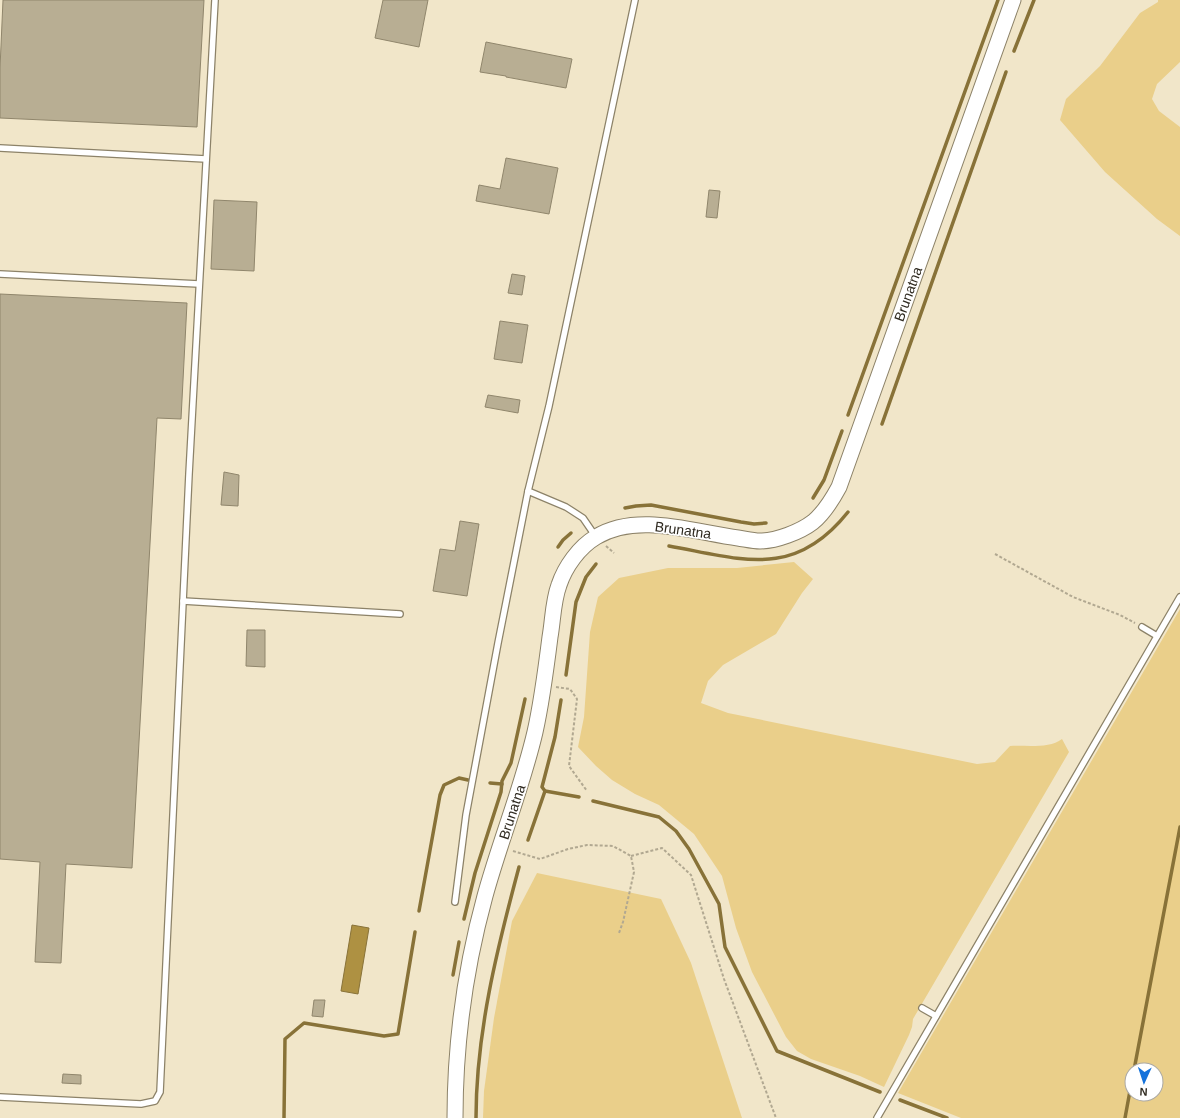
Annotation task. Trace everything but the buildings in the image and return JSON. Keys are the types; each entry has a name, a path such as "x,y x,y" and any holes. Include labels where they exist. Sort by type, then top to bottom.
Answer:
{"street":[{"name":"Brunatna","path":"455,1118 457,1059 461,1017 475,934 500,848 526,767 544,685 558,585 572,560 584,547 603,541 621,527 639,524 659,525 760,541 797,532 814,521 829,505 839,487 1013,0"}],"lane":[{"path":"0,1097 141,1104 155,1101 160,1092 183,601 215,0"},
{"path":"455,902 466,816 528,491 549,406 635,0"},
{"path":"0,148 206,159"},
{"path":"0,274 199,284"},
{"path":"528,491 566,507 583,518 603,541"},
{"path":"876,1118 1180,597"},
{"path":"183,601 400,614"},
{"path":"1142,627 1157,636"},
{"path":"922,1008 936,1016"}],"path":[{"path":"995,554 1073,597 1120,615 1142,627"},
{"path":"544,685 570,689 577,699 569,766 587,791"},
{"path":"500,848 540,859 568,849 587,845 613,846 631,856 662,848 691,876 724,979 776,1118"},
{"path":"618,933 623,922 634,872 631,856"}],"shaded area":[{"path":"1158,0 1180,0 1180,62 1157,84 1152,99 1159,111 1180,127 1180,236 1157,219 1105,172 1060,120 1066,99 1100,66 1140,13 1158,2"},
{"path":"794,562 813,579 802,593 776,634 723,665 708,681 701,703 728,713 977,764 995,762 1010,746 1037,746 1051,744 1062,739 1069,752 913,1019 909,1035 884,1087 860,1076 811,1059 797,1051 786,1037 752,972 736,928 722,876 694,834 659,805 635,794 612,780 578,747 584,717 590,632 598,597 619,578 668,568 737,568"},
{"path":"1180,609 1180,1118 961,1118 898,1093"},
{"path":"537,873 661,899 691,963 742,1118 483,1118 484,1091 494,1018 512,921"},
{"path":"352,925 369,928 358,994 341,991"}],"waterway":[{"path":"848,415 998,0"},
{"path":"1014,51 1034,0"},
{"path":"882,424 1006,72"},
{"path":"813,498 824,480 842,431"},
{"path":"625,508 651,505 741,522 754,524 766,523"},
{"path":"669,546 743,559 766,559 787,556 808,548 828,534 848,512"},
{"path":"558,547 571,533"},
{"path":"566,675 576,602 586,577 596,564"},
{"path":"464,919 475,873 501,792 502,781 511,763 525,699"},
{"path":"561,700 555,737 542,787 545,791 579,797"},
{"path":"419,911 440,795 444,785 459,778 468,780"},
{"path":"490,783 502,784"},
{"path":"528,840 545,791"},
{"path":"593,801 659,817 676,831 689,849 719,904 725,947 777,1051 880,1092"},
{"path":"1136,1062 1180,827"},
{"path":"476,1118 480,1054 489,991 519,867"},
{"path":"284,1118 285,1039 304,1023 384,1036 398,1034 415,932"},
{"path":"453,975 459,942"},
{"path":"900,1100 947,1118"},
{"path":"1125,1118 1128,1102"}]}
